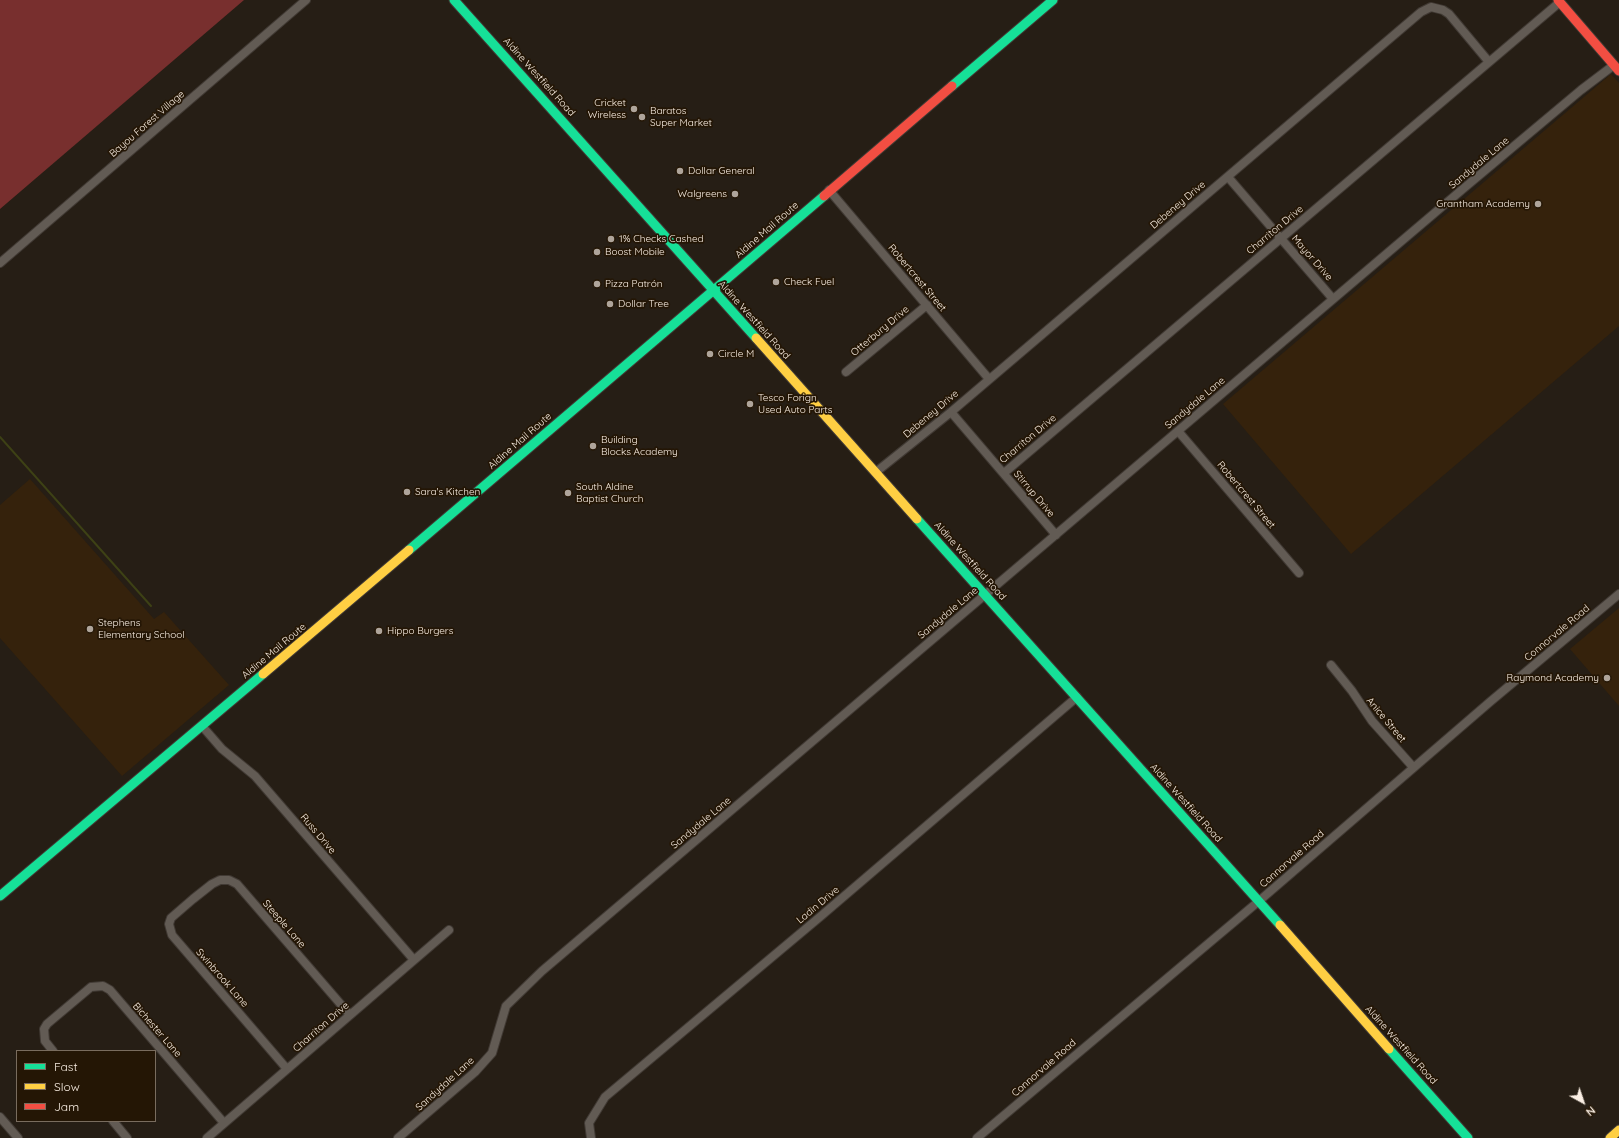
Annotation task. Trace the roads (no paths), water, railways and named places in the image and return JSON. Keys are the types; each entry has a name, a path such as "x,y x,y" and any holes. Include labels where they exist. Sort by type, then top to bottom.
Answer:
{"main road":[{"name":"Aldine Westfield Road","path":"454,0 712,291 1259,900 1468,1138"},
{"name":"Aldine Mail Route","path":"0,896 449,517 1053,0"},
{"path":"1559,1 1617,68"},
{"path":"1610,1138 1619,1130"}],"street":[{"name":"Bayou Forest Village","path":"0,263 306,0"},
{"name":"Charriton Drive","path":"1004,473 1559,1"},
{"name":"Debeney Drive","path":"876,472 951,412 989,378 1421,12 1427,9 1437,8 1449,14 1489,62"},
{"name":"Sandydale Lane","path":"398,1138 475,1072 492,1052 506,1006 542,971 1581,90 1617,68"},
{"name":"Mayor Drive","path":"1228,177 1333,299"},
{"name":"Robertcrest Street","path":"830,190 989,378"},
{"name":"Otterbury Drive","path":"846,372 927,305"},
{"name":"Stirrup Drive","path":"951,412 1056,535"},
{"name":"Robertcrest Street","path":"1178,431 1299,573"},
{"name":"Connorvale Road","path":"977,1138 1619,594"},
{"name":"Anice Street","path":"1331,665 1352,691 1372,722 1414,767"},
{"name":"Ladin Drive","path":"591,1138 589,1123 605,1097 815,922 1077,697"},
{"name":"Russ Drive","path":"202,726 222,748 255,776 326,860 414,960"},
{"name":"Steeple Lane","path":"193,900 212,884 220,880 229,880 236,884 350,1015"},
{"name":"Swinbrook Lane","path":"193,900 171,918 169,924 172,935 287,1069"},
{"name":"Charriton Drive","path":"207,1138 449,930"},
{"name":"Bichester Lane","path":"52,1050 45,1040 44,1029 47,1024 91,987 103,986 110,990 224,1123"},
{"path":"0,1117 18,1138"},
{"path":"114,1122 127,1138"}],"waterway":[{"path":"0,437 151,606"}],"place":[{"name":"Cricket Wireless","path":"634,109"},
{"name":"Baratos Super Market","path":"642,117"},
{"name":"Dollar General","path":"680,171"},
{"name":"Walgreens","path":"735,194"},
{"name":"Grantham Academy","path":"1538,204"},
{"name":"1% Checks Cashed","path":"611,239"},
{"name":"Boost Mobile","path":"597,252"},
{"name":"Check Fuel","path":"776,282"},
{"name":"Pizza Patrón","path":"597,284"},
{"name":"Dollar Tree","path":"610,304"},
{"name":"Circle M","path":"710,354"},
{"name":"Tesco Forign Used Auto Parts","path":"750,404"},
{"name":"Building Blocks Academy","path":"593,446"},
{"name":"Sara's Kitchen","path":"407,492"},
{"name":"South Aldine Baptist Church","path":"568,493"},
{"name":"Stephens Elementary School","path":"90,629"},
{"name":"Hippo Burgers","path":"379,631"},
{"name":"Raymond Academy","path":"1607,678"}]}
